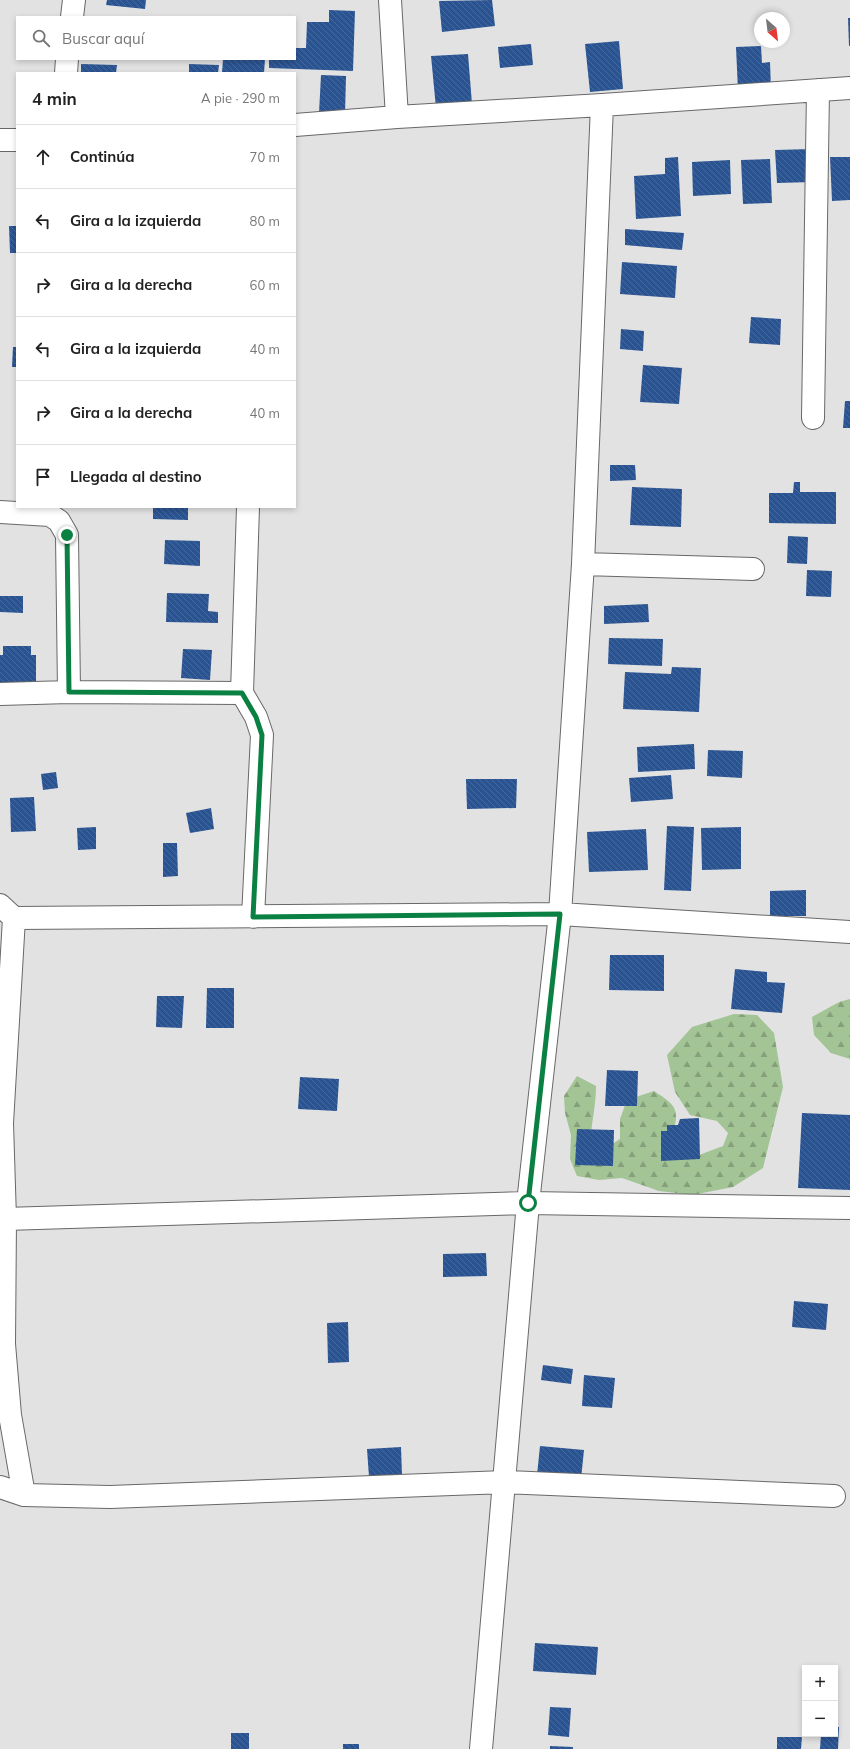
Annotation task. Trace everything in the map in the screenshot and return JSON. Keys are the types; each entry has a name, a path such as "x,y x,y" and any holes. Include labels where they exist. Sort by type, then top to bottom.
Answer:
{"street":[{"path":"72,16 74,0"},
{"path":"390,0 397,117"},
{"path":"66,72 67,60"},
{"path":"296,125 850,88"},
{"path":"813,418 818,90"},
{"path":"481,1749 528,1203 560,914 583,564 602,105"},
{"path":"0,140 16,140"},
{"path":"248,508 242,693 256,717 262,735 253,917"},
{"path":"0,512 50,515 59,521 67,535 69,692"},
{"path":"583,564 753,569"},
{"path":"0,694 69,692 242,693"},
{"path":"24,1495 10,1415 2,1344 5,1219 1,1123 7,912 253,917 560,914 850,932"},
{"path":"5,1219 528,1203 850,1208"},
{"path":"0,1487 24,1495 110,1497 505,1482 834,1496"}],"green space":[{"path":"850,999 850,1059 831,1053 814,1035 812,1017 839,1002"},
{"path":"734,1014 757,1015 774,1033 783,1087 763,1168 733,1187 692,1195 659,1191 622,1178 599,1180 577,1176 570,1159 571,1135 565,1113 564,1096 577,1076 596,1086 590,1145 603,1150 620,1139 620,1119 627,1100 654,1091 668,1101 675,1110 676,1121 672,1138 699,1155 723,1146 728,1133 717,1121 690,1115 675,1092 667,1055 692,1027"}],"building":[{"path":"107,0 146,0 145,9 106,5"},
{"path":"492,0 495,26 442,32 439,1"},
{"path":"329,10 355,11 353,71 269,68 269,60 296,60 296,48 306,48 307,22 329,22"},
{"path":"848,18 850,18 850,46 849,46"},
{"path":"619,41 623,89 590,92 585,44"},
{"path":"531,44 533,65 500,68 498,47"},
{"path":"754,46 754,48 761,48 762,63 770,62 771,89 738,91 736,47"},
{"path":"468,54 472,104 436,108 431,56"},
{"path":"223,60 265,60 264,72 222,72"},
{"path":"81,64 117,65 116,72 81,72"},
{"path":"189,64 219,65 218,72 189,72"},
{"path":"321,75 346,76 345,114 319,113"},
{"path":"812,149 813,182 777,183 775,150"},
{"path":"678,157 681,216 636,219 634,176 665,174 665,158"},
{"path":"830,157 850,157 850,200 832,201"},
{"path":"770,159 772,203 743,204 741,160"},
{"path":"730,160 731,194 693,196 692,162"},
{"path":"9,226 16,226 16,253 10,253"},
{"path":"625,229 684,233 682,250 625,245"},
{"path":"622,262 677,266 675,298 620,294"},
{"path":"751,317 781,319 780,345 749,343"},
{"path":"621,329 644,331 643,351 620,349"},
{"path":"13,347 16,347 16,367 12,367"},
{"path":"643,365 682,368 679,404 640,402"},
{"path":"845,401 850,401 850,428 843,428"},
{"path":"610,465 635,465 636,480 610,481"},
{"path":"794,482 800,482 800,492 836,492 836,524 769,523 769,493 793,493"},
{"path":"632,487 682,489 681,527 630,525"},
{"path":"153,508 188,508 188,520 153,519"},
{"path":"788,536 808,537 807,564 787,563"},
{"path":"165,540 200,541 200,566 164,564"},
{"path":"807,570 832,571 831,597 806,596"},
{"path":"167,593 209,594 208,611 218,612 218,623 166,622"},
{"path":"0,596 23,596 23,613 0,612"},
{"path":"648,604 649,622 604,624 604,606"},
{"path":"609,638 663,639 662,666 608,664"},
{"path":"3,646 31,646 31,655 36,655 36,685 0,686 0,655 3,655"},
{"path":"183,649 212,650 210,680 181,678"},
{"path":"672,667 701,668 699,712 623,709 625,672 671,674"},
{"path":"694,744 695,769 638,772 637,747"},
{"path":"708,750 743,751 742,778 707,776"},
{"path":"56,772 58,788 43,790 41,774"},
{"path":"671,775 673,799 631,802 629,778"},
{"path":"466,779 517,779 516,808 467,809"},
{"path":"34,797 36,831 11,832 10,798"},
{"path":"211,808 214,829 190,833 186,813"},
{"path":"667,826 694,827 691,891 664,890"},
{"path":"96,827 96,849 78,850 77,828"},
{"path":"741,827 741,869 702,870 701,828"},
{"path":"646,829 648,870 589,872 587,832"},
{"path":"163,843 177,843 178,876 163,877"},
{"path":"806,890 806,916 770,916 770,891"},
{"path":"610,955 664,955 664,991 609,990"},
{"path":"735,969 767,972 767,982 785,983 782,1013 731,1009"},
{"path":"207,988 234,988 234,1028 206,1028"},
{"path":"157,996 184,996 182,1028 156,1027"},
{"path":"607,1070 638,1071 637,1106 605,1106"},
{"path":"300,1077 339,1079 337,1111 298,1109"},
{"path":"802,1113 850,1115 850,1190 798,1188"},
{"path":"699,1118 700,1159 661,1161 661,1131 667,1131 667,1125 678,1125 680,1119"},
{"path":"577,1129 614,1130 613,1166 575,1165"},
{"path":"486,1253 487,1276 443,1277 443,1254"},
{"path":"794,1301 828,1304 826,1330 792,1327"},
{"path":"348,1322 349,1362 328,1363 327,1323"},
{"path":"543,1365 573,1369 571,1384 541,1380"},
{"path":"584,1375 615,1378 612,1408 582,1406"},
{"path":"540,1446 584,1450 581,1479 537,1475"},
{"path":"401,1447 402,1475 369,1477 367,1449"},
{"path":"535,1643 598,1647 596,1675 533,1671"},
{"path":"550,1707 571,1708 569,1737 548,1735"},
{"path":"839,1727 838,1749 820,1749 821,1737 838,1737"},
{"path":"231,1733 249,1733 249,1749 231,1749"},
{"path":"777,1737 802,1737 801,1749 777,1749"},
{"path":"343,1744 359,1744 359,1749 343,1749"},
{"path":"550,1746 573,1747 573,1749 550,1749"}],"route":[{"path":"67,535 69,692 242,693 256,717 262,735 253,917 560,914 528,1203"}]}
